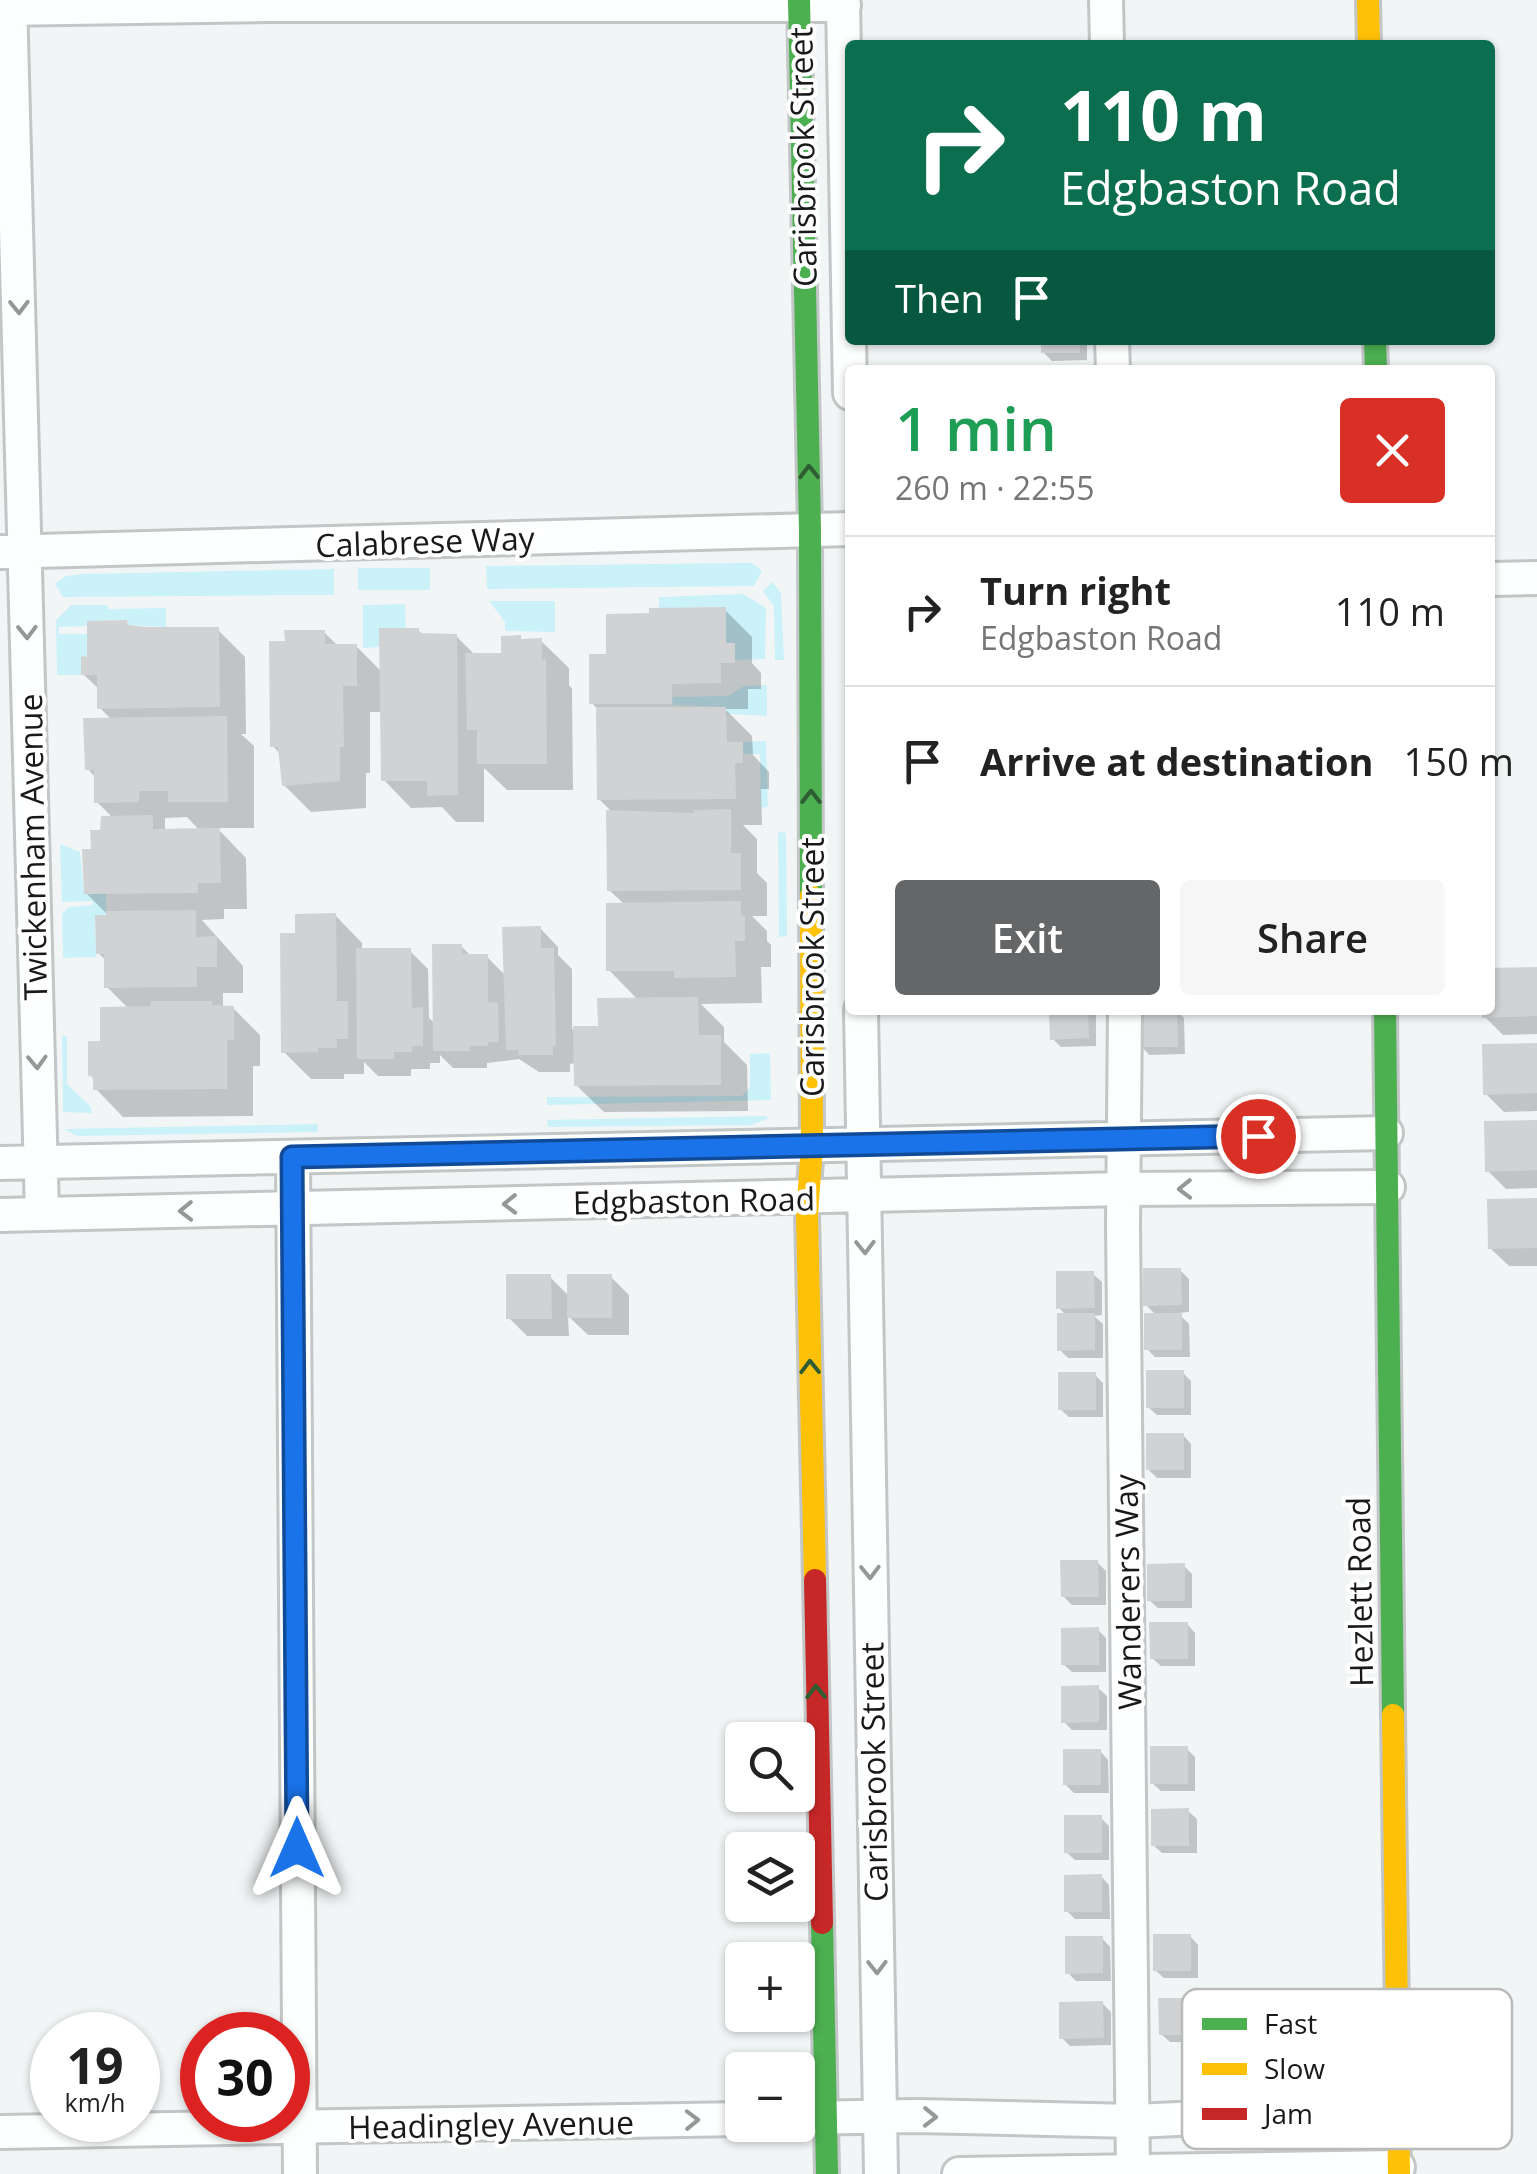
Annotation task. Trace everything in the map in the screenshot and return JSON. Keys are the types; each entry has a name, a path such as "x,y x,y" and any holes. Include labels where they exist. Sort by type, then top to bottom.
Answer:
{"street":[{"path":"1106,0 1106,40"},
{"path":"1368,0 1369,40"},
{"name":"Carisbrook Street","path":"799,2 810,530 812,1146 806,1198 811,2052"},
{"path":"7,6 843,2"},
{"name":"Carisbrook Street","path":"843,2 845,113"},
{"name":"Twickenham Avenue","path":"7,6 12,552 42,1214"},
{"name":"Calabrese Way","path":"12,552 845,530"},
{"path":"1495,579 1537,578"},
{"name":"Carisbrook Street","path":"860,1015 881,2174"},
{"name":"Wanderers Way","path":"1124,1015 1133,2173"},
{"name":"Hezlett Road","path":"1385,1015 1396,1989"},
{"name":"Edgbaston Road","path":"0,1163 1386,1132"},
{"path":"292,1157 298,2012"},
{"name":"Edgbaston Road","path":"0,1215 1388,1187"},
{"path":"815,2118 1182,2119"},
{"name":"Headingley Avenue","path":"310,2127 725,2120"},
{"name":"Headingley Avenue","path":"0,2132 180,2129"},
{"name":"Carisbrook Street","path":"815,2133 826,2174"},
{"path":"299,2142 300,2174"},
{"path":"959,2174 1398,2170"}],"shaded area":[{"path":"752,563 762,571 754,586 487,589 486,566"},
{"path":"358,568 430,568 430,590 358,590"},
{"path":"334,569 334,595 63,597 55,584 66,576 81,574"},
{"path":"773,582 781,594 784,660 775,660 774,606 763,591"},
{"path":"743,594 766,608 765,659 735,660 735,643 726,643 725,607 659,608 659,597"},
{"path":"489,601 555,601 555,632 505,631 505,622"},
{"path":"405,604 406,628 380,628 380,647 363,648 363,605"},
{"path":"71,605 166,608 166,627 128,625 127,620 59,627 59,634 87,634 87,657 81,657 81,675 57,675 56,620"},
{"path":"767,685 767,716 727,714 726,707 673,705 672,697 728,696 744,686"},
{"path":"766,741 768,807 761,808 760,754 743,754 743,742"},
{"path":"778,832 786,833 787,936 779,937"},
{"path":"60,844 80,852 84,894 106,894 106,915 95,916 96,957 63,958 62,914 69,907 93,905 92,901 62,902"},
{"path":"62,1036 67,1036 67,1084 91,1107 92,1113 63,1112"},
{"path":"770,1053 771,1100 547,1105 547,1097 742,1096 750,1087 750,1054"},
{"path":"769,1118 752,1125 548,1127 547,1120"},
{"path":"318,1124 318,1132 78,1136 63,1129"}],"building":[{"path":"1041,345 1080,345 1080,353 1041,353"},
{"path":"726,607 726,643 735,643 735,663 721,663 721,683 672,684 672,704 589,704 589,654 606,654 606,614 649,613 649,608"},
{"path":"127,620 128,625 147,627 219,627 220,707 97,709 97,675 81,675 81,656 87,657 87,621"},
{"path":"379,628 419,628 419,633 457,634 458,795 427,796 427,781 381,781"},
{"path":"284,630 325,630 325,644 357,644 357,686 343,686 340,781 282,786 278,747 270,747 269,641 285,641"},
{"path":"521,635 521,639 542,638 542,660 546,659 547,764 477,764 477,730 467,730 465,653 501,653 501,636"},
{"path":"596,707 726,707 727,742 743,742 743,763 735,763 736,799 597,800"},
{"path":"227,716 228,802 168,802 168,791 139,791 139,802 94,803 94,770 85,770 83,718"},
{"path":"731,809 731,853 741,853 741,890 607,891 606,810 694,813"},
{"path":"153,815 153,829 220,828 221,883 198,883 198,893 84,894 82,849 91,849 90,830 100,830 101,816"},
{"path":"741,901 745,941 735,941 736,977 674,978 674,971 606,971 606,903"},
{"path":"196,910 196,937 217,936 217,967 197,967 197,987 104,988 104,954 96,954 95,915 106,915 107,911"},
{"path":"336,913 337,1001 348,1001 348,1039 337,1039 337,1048 318,1048 318,1052 281,1053 280,933 295,933 295,914"},
{"path":"541,926 541,948 554,948 556,1046 553,1055 518,1055 519,1050 506,1050 502,927"},
{"path":"432,944 462,944 463,954 488,954 488,1002 498,1003 499,1042 470,1046 470,1051 433,1051"},
{"path":"356,948 411,948 412,1008 423,1007 423,1046 413,1046 412,1052 394,1052 394,1059 357,1059"},
{"path":"1537,967 1537,1016 1482,1018 1495,1015 1495,968"},
{"path":"698,997 699,1035 721,1035 721,1085 574,1086 573,1026 598,1026 597,998"},
{"path":"151,1001 212,1001 212,1005 234,1006 234,1040 227,1040 227,1089 93,1090 93,1076 88,1076 88,1041 100,1041 100,1007 151,1006"},
{"path":"1049,1015 1088,1015 1089,1038 1050,1040"},
{"path":"1137,1015 1177,1015 1178,1047 1138,1047"},
{"path":"1537,1043 1537,1093 1483,1095 1482,1044"},
{"path":"1537,1120 1537,1170 1485,1172 1484,1121"},
{"path":"1537,1198 1537,1248 1488,1249 1487,1199"},
{"path":"1143,1268 1181,1268 1182,1305 1143,1306"},
{"path":"1056,1271 1094,1271 1095,1308 1056,1309"},
{"path":"506,1274 551,1274 552,1319 506,1319"},
{"path":"567,1274 612,1274 612,1318 567,1318"},
{"path":"1057,1313 1095,1313 1095,1350 1057,1351"},
{"path":"1144,1313 1182,1313 1182,1350 1144,1350"},
{"path":"1146,1370 1184,1370 1184,1408 1146,1408"},
{"path":"1058,1372 1096,1372 1096,1410 1058,1410"},
{"path":"1146,1433 1184,1433 1184,1470 1146,1470"},
{"path":"1060,1560 1098,1560 1099,1597 1061,1597"},
{"path":"1185,1563 1185,1601 1147,1601 1147,1564"},
{"path":"1149,1622 1188,1622 1188,1659 1150,1659"},
{"path":"1099,1627 1099,1665 1061,1665 1061,1628"},
{"path":"1099,1685 1099,1722 1061,1723 1061,1686"},
{"path":"1150,1746 1188,1746 1188,1784 1150,1784"},
{"path":"1063,1749 1101,1749 1101,1785 1063,1785"},
{"path":"1189,1808 1189,1846 1151,1846 1151,1809"},
{"path":"1064,1815 1102,1815 1102,1853 1064,1853"},
{"path":"1102,1874 1102,1912 1064,1912 1064,1875"},
{"path":"1153,1934 1191,1934 1191,1971 1153,1971"},
{"path":"1065,1936 1103,1936 1103,1973 1065,1974"},
{"path":"1158,1998 1182,1998 1182,2035 1159,2035"},
{"path":"1103,2001 1104,2038 1059,2039 1059,2002"}],"traffic: fast":[{"path":"799,0 810,530 811,896"},
{"path":"1375,345 1376,365"},
{"path":"1385,1015 1393,1715"},
{"path":"822,1923 827,2174"}],"traffic: slow":[{"path":"1368,0 1369,40"},
{"path":"811,896 812,1146 807,1214 815,1580"},
{"path":"1393,1715 1397,1989"},
{"path":"1399,2149 1399,2174"}],"traffic: jam":[{"path":"815,1580 822,1923"}],"route":[{"path":"297,1848 292,1157 1258,1136"}]}
